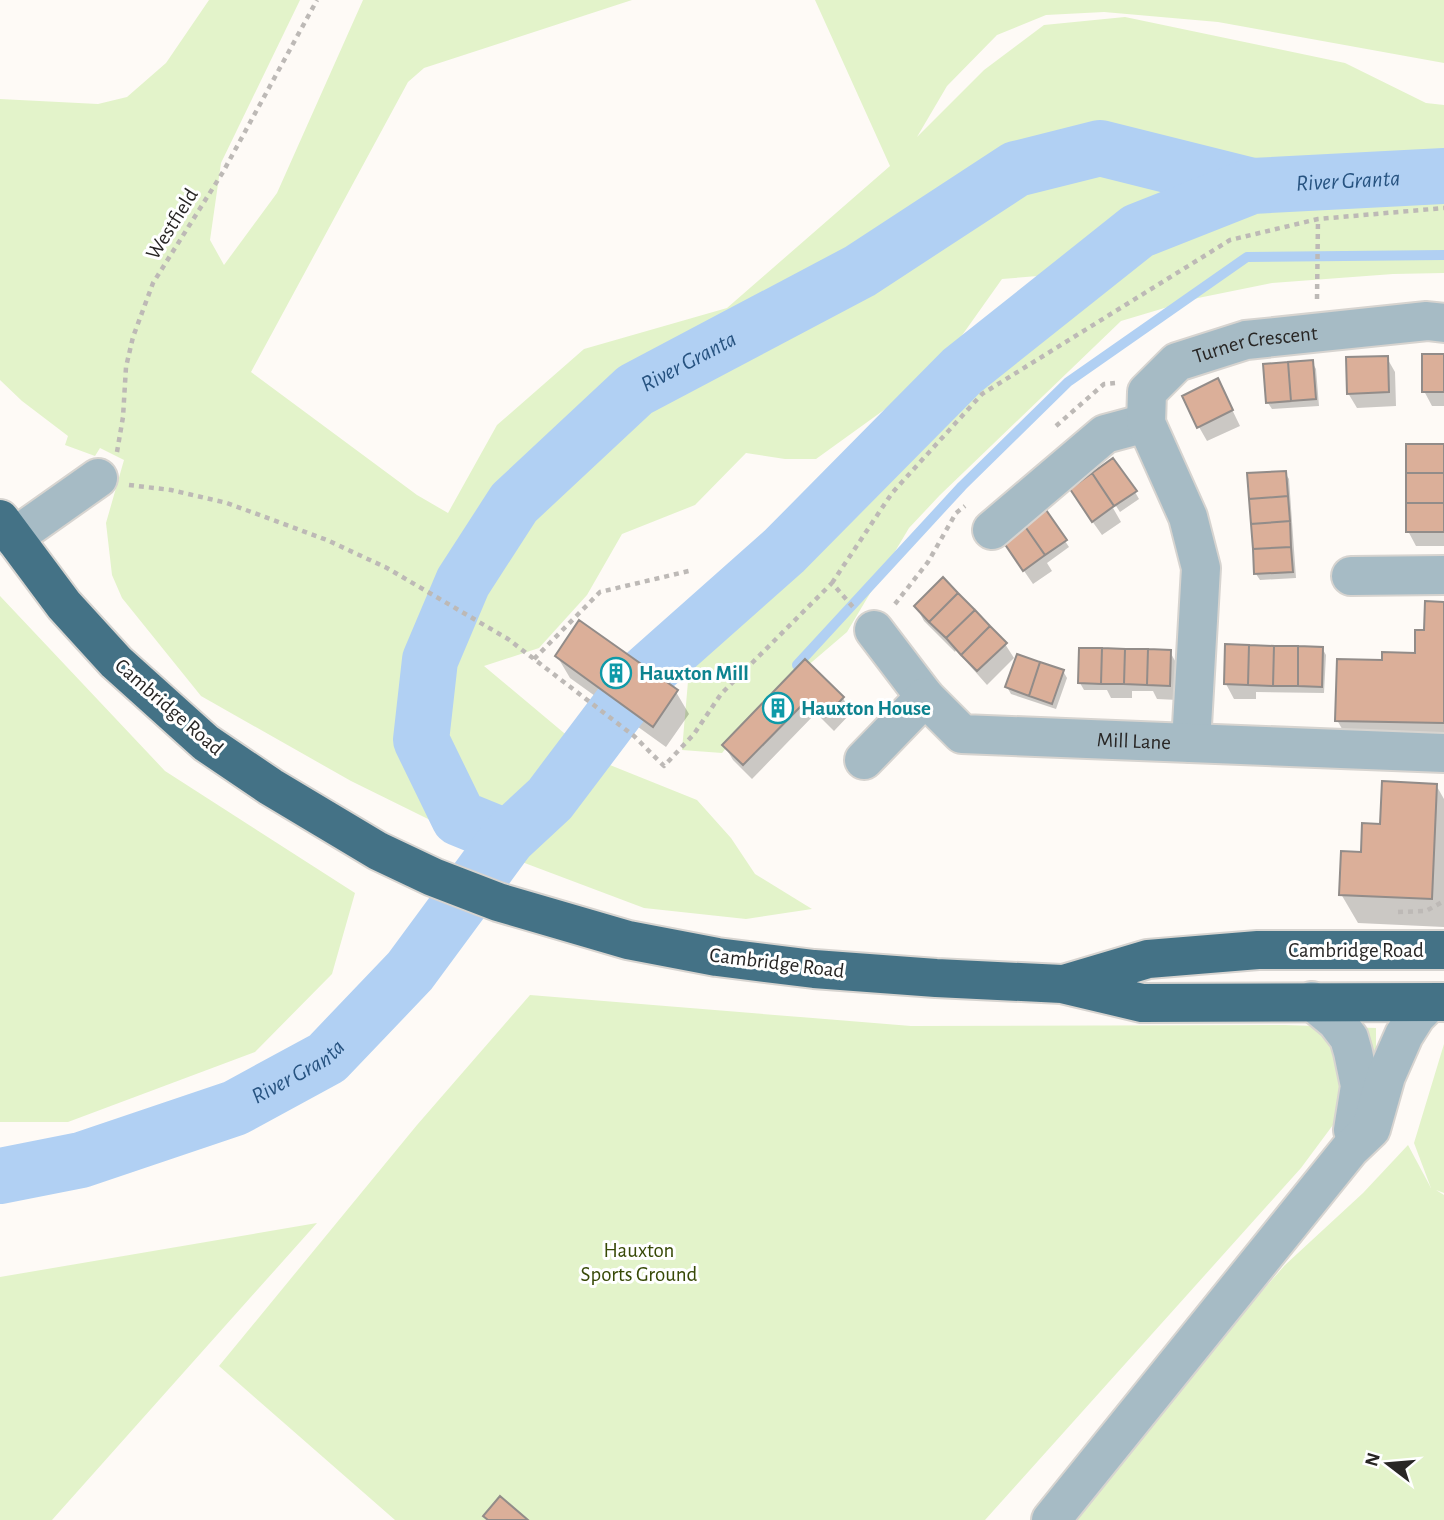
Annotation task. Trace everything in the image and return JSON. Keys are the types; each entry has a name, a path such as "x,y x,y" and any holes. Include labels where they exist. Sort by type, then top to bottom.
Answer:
{"highway":[{"name":"Cambridge Road","path":"6,528 65,605 116,662 205,743 271,788 378,851 433,877 498,902 628,940 717,957 814,969 1062,984 1142,1003 1436,1002"},
{"name":"Cambridge Road","path":"1062,984 1147,959 1258,950 1444,950"}],"street":[{"name":"Turner Crescent","path":"1146,423 1147,392 1177,362 1246,340 1427,321 1444,323"},
{"path":"992,530 1105,434 1146,423 1188,517 1201,569 1191,743"},
{"path":"6,528 98,478"},
{"path":"1351,576 1444,575"},
{"name":"Mill Lane","path":"874,629 925,697 962,734 1444,753"},
{"path":"864,760 925,697"},
{"path":"1312,1001 1336,1021 1349,1038 1353,1052 1360,1086 1350,1149"},
{"path":"1051,1520 1350,1149 1371,1129 1386,1076 1404,1035 1416,1016 1436,1002"}],"path":[{"name":"Westfield","path":"98,478 118,451 126,367 133,337 153,283 235,152 317,0"},
{"path":"98,478 132,486 171,490 227,503 327,540 387,568 481,622 534,659 634,736 664,766 694,734 721,694 832,583 892,493 982,394 1230,240 1318,219 1444,208"},
{"path":"1316,311 1318,219"},
{"path":"534,659 600,592 693,570"},
{"path":"832,583 845,599"},
{"path":"1385,913 1426,911 1444,901"}],"green space":[{"path":"209,0 300,0 221,163 210,240 224,265 277,193 363,0 632,0 424,68 408,82 251,372 417,495 448,513 497,425 584,349 727,308 890,166 815,0 1444,0 1444,63 1218,22 1104,12 1046,15 997,35 947,86 917,137 984,70 1044,25 1125,17 1345,63 1426,103 1444,105 1444,273 1272,283 1198,298 1121,321 909,528 847,632 764,703 722,753 682,750 689,670 674,618 759,577 793,505 944,413 980,377 1044,324 1063,274 1002,279 958,341 902,397 816,459 785,459 746,453 695,505 622,534 587,595 539,648 484,666 595,759 697,800 731,838 755,874 812,909 746,919 644,908 493,851 351,781 201,696 122,598 112,575 106,523 124,460 100,448 95,456 65,445 68,436 22,401 0,380 0,99 98,104 127,97 166,63"},
{"path":"0,596 165,771 355,893 332,974 255,1052 68,1122 0,1122"},
{"name":"Hauxton Sports Ground","path":"530,995 911,1026 1285,1025 1376,1028 1376,1067 1301,1168 985,1520 395,1520 219,1366 417,1125"},
{"path":"1444,1044 1444,1193 1436,1190 1444,1195 1444,1520 1060,1520 1285,1265 1363,1193 1408,1145 1431,1188 1414,1143"},
{"path":"317,1223 52,1520 0,1520 0,1277"}],"building":[{"path":"1422,354 1444,354 1444,392 1422,392"},
{"path":"1388,356 1389,392 1347,394 1346,357"},
{"path":"1313,360 1316,399 1291,401 1288,362"},
{"path":"1288,362 1291,401 1266,403 1263,364"},
{"path":"1218,378 1233,410 1197,428 1182,396"},
{"path":"1406,444 1444,444 1444,473 1406,473"},
{"path":"1113,458 1137,491 1114,506 1092,473"},
{"path":"1286,471 1288,496 1249,499 1247,473"},
{"path":"1092,473 1114,506 1092,522 1070,489"},
{"path":"1406,473 1444,473 1444,503 1406,503"},
{"path":"1288,496 1290,521 1251,524 1249,499"},
{"path":"1406,503 1444,503 1444,532 1406,532"},
{"path":"1044,507 1067,540 1045,555 1022,522"},
{"path":"1290,521 1291,547 1253,549 1251,524"},
{"path":"1022,522 1045,555 1023,571 1000,537"},
{"path":"1291,547 1293,572 1254,574 1253,549"},
{"path":"943,577 958,593 929,622 914,606"},
{"path":"958,593 975,610 946,638 929,622"},
{"path":"1425,601 1444,602 1444,723 1335,721 1337,659 1382,660 1382,652 1415,653 1415,630 1424,630"},
{"path":"975,610 990,626 961,655 946,638"},
{"name":"Hauxton Mill","path":"579,620 678,690 653,727 555,656"},
{"path":"990,626 1007,643 977,671 961,655"},
{"path":"1225,644 1249,645 1248,685 1224,684"},
{"path":"1249,645 1274,646 1273,686 1248,685"},
{"path":"1274,646 1298,646 1298,686 1273,686"},
{"path":"1298,646 1323,647 1322,687 1298,686"},
{"path":"1079,648 1102,648 1101,684 1078,683"},
{"path":"1102,648 1125,649 1124,684 1101,684"},
{"path":"1125,649 1148,649 1147,685 1124,684"},
{"path":"1148,649 1171,650 1170,686 1147,685"},
{"path":"1017,654 1040,662 1029,696 1005,687"},
{"name":"Hauxton House","path":"805,659 844,697 825,717 807,700 743,765 722,745"},
{"path":"1040,662 1064,670 1052,704 1029,696"},
{"path":"1382,781 1437,784 1432,899 1339,895 1341,851 1361,852 1362,823 1380,824"},
{"path":"500,1496 528,1520 488,1520 483,1516"}],"waterway":[{"name":"River Granta","path":"508,838 459,818 421,740 430,660 463,582 514,503 635,390 860,271 1016,169 1100,148 1252,186"},
{"name":"River Granta","path":"0,1176 81,1160 235,1108 327,1058 410,971 508,838 550,799 642,677 784,551 962,371 1138,231 1252,186 1444,176"},
{"path":"797,665 962,486 1068,382 1247,257 1444,255"}],"place":[{"name":"Hauxton Mill","path":"616,673"},
{"name":"Hauxton House","path":"778,708"}]}
